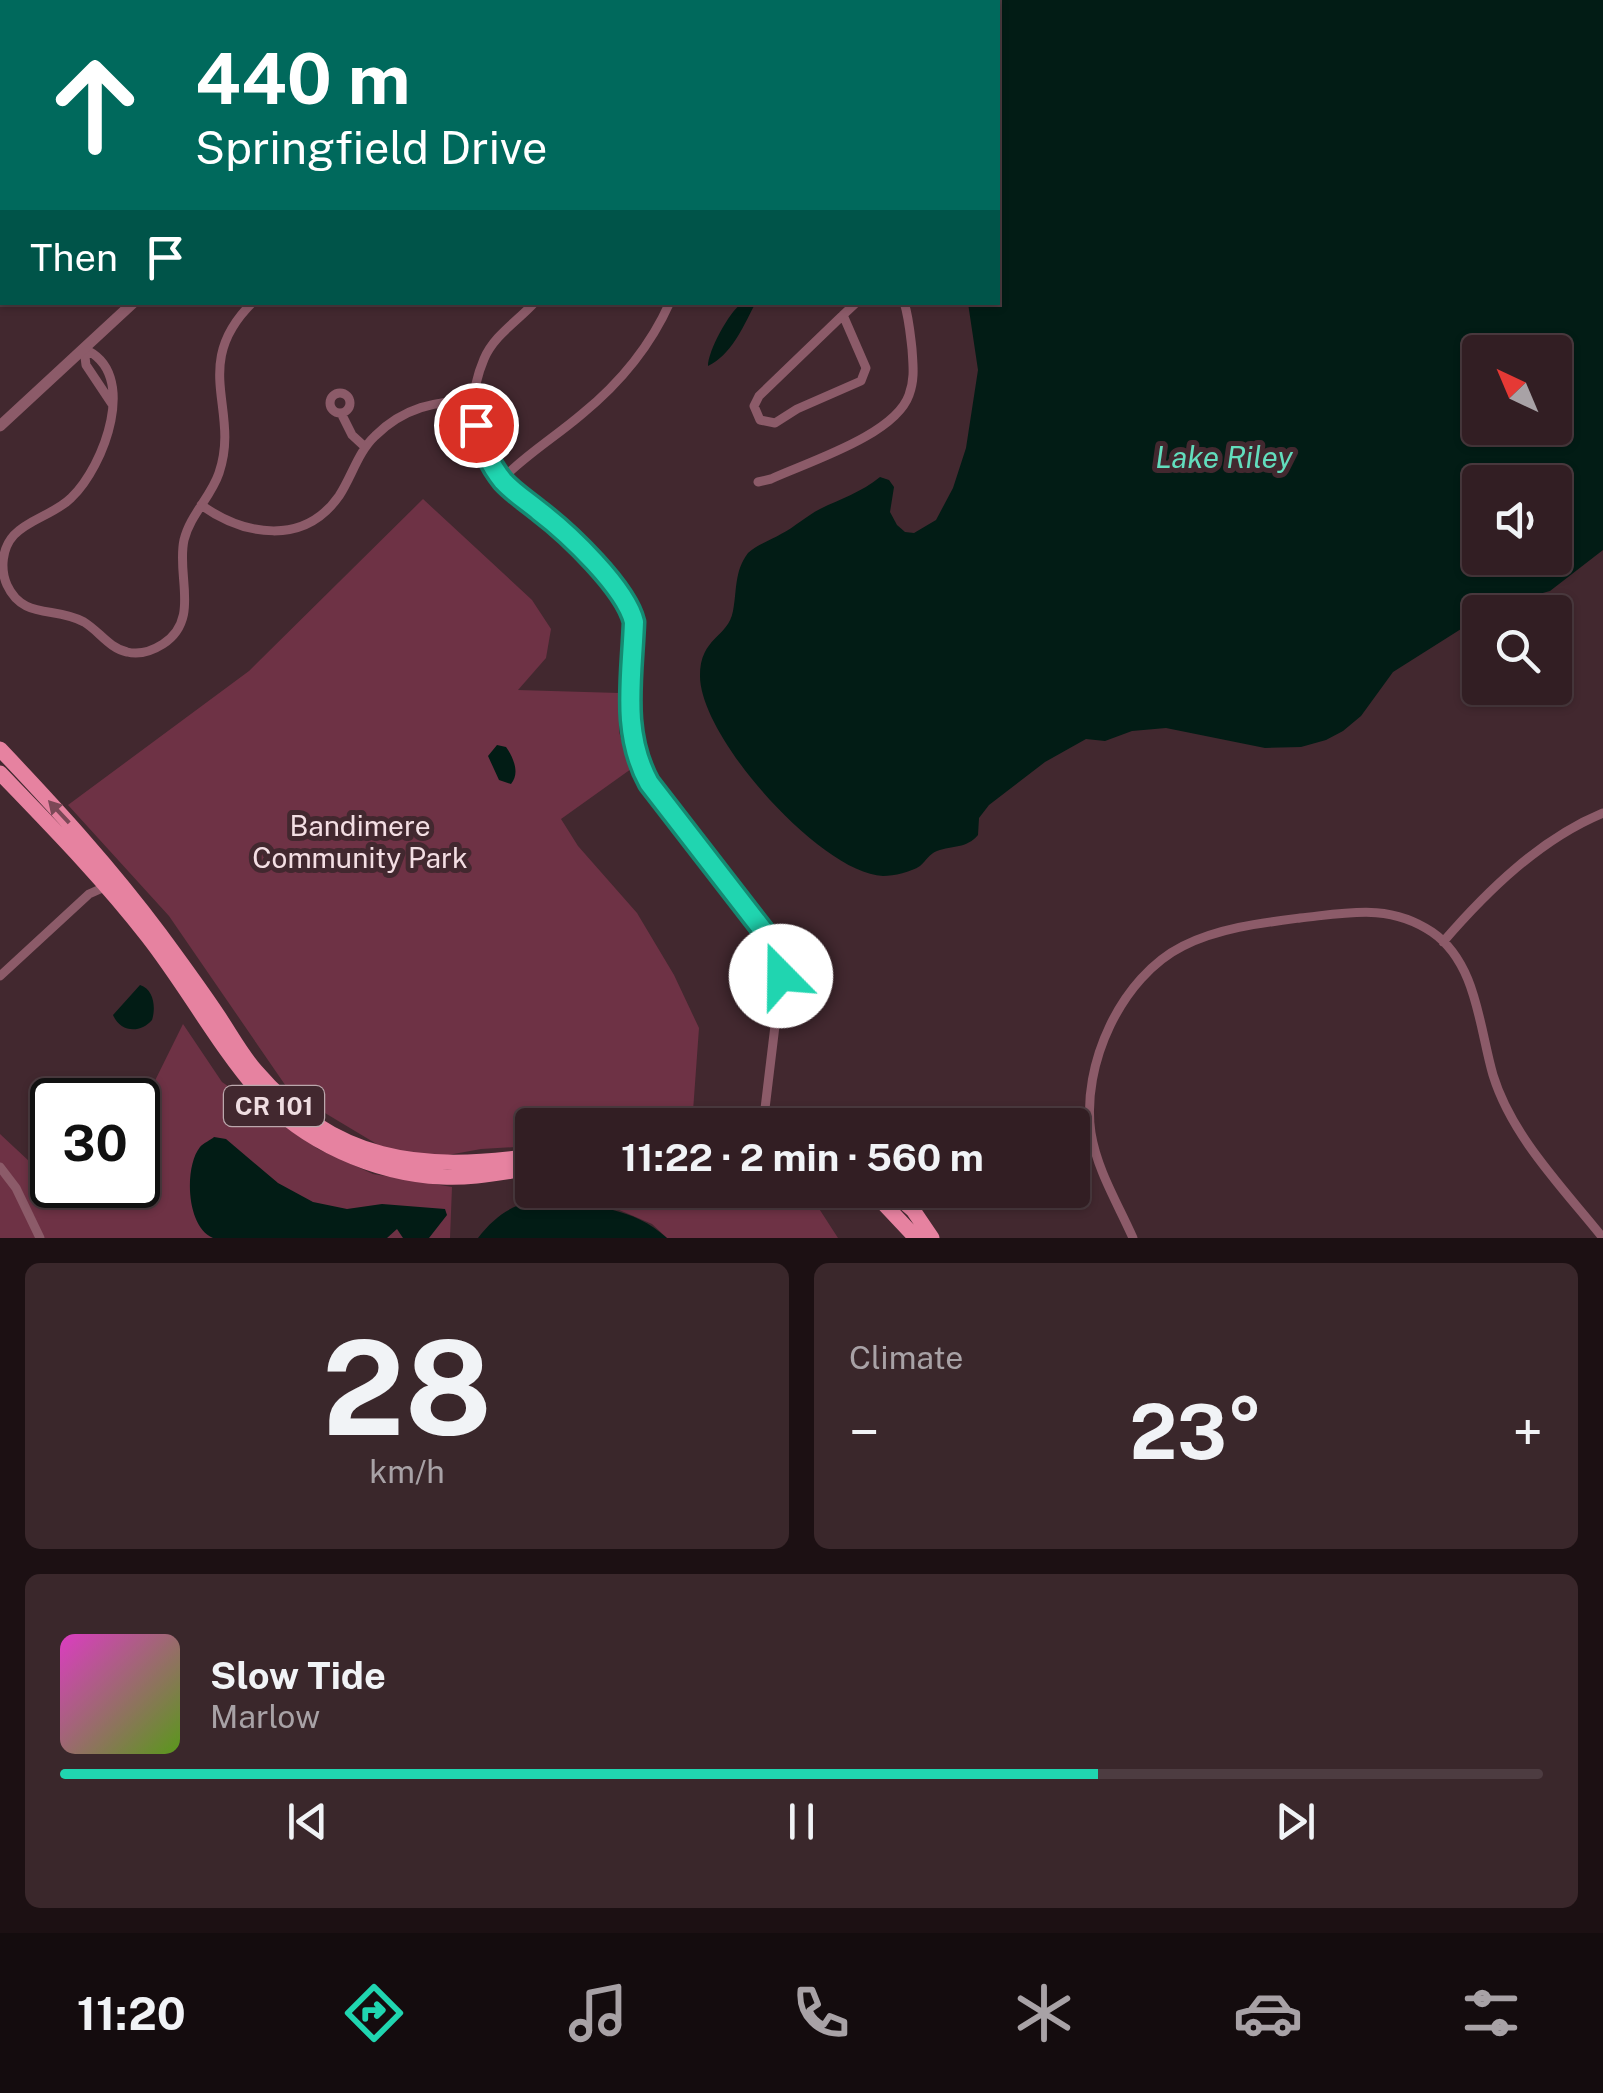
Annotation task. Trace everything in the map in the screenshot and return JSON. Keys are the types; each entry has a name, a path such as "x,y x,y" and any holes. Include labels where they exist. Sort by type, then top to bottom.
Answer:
{"main road":[{"name":"CR 101","path":"0,749 116,877 206,996 255,1070 307,1118 351,1144 390,1158 460,1165 515,1158"},
{"name":"CR 101","path":"0,773 106,886 191,995 245,1074 287,1118 333,1148 402,1172 443,1178 515,1170"},
{"path":"888,1208 916,1238"},
{"path":"911,1208 932,1238"}],"street":[{"path":"0,426 131,305"},
{"path":"84,349 97,354 114,384 96,466 70,499 12,537 4,554 2,572 7,587 23,606 84,622 112,646 128,653 148,652 176,633 184,618 187,606 180,561 185,536 218,476 223,456 225,435 218,374 223,348 232,328 251,305"},
{"path":"532,305 492,345 484,359 475,401 476,425 483,447 502,479 600,569 630,607 634,622 629,724 638,764 772,942 781,963 765,1108"},
{"path":"502,479 524,456 580,416 630,368 660,326 669,305"},
{"path":"843,315 866,368 862,381 796,409 774,423 760,420 754,406 758,396 843,315 854,305"},
{"path":"758,482 771,480 863,437 898,414 908,398 914,375 905,305"},
{"path":"202,505 238,527 264,532 306,524 336,500 365,446 386,426 419,407 475,401"},
{"path":"341,413 352,435 365,446"},
{"path":"1443,942 1528,859 1572,828 1603,813"},
{"path":"0,976 80,902 106,886"},
{"path":"1133,1238 1098,1162 1091,1130 1090,1095 1095,1062 1120,1008 1155,965 1181,946 1257,924 1359,910 1406,918 1443,942 1461,965 1473,993 1495,1081 1510,1110 1531,1146 1603,1238"},
{"path":"0,1167 16,1188 35,1237"}],"green space":[{"name":"Bandimere Community Park","path":"423,499 532,600 551,629 546,658 518,690 619,693 619,732 631,769 561,819 578,846 637,913 674,975 699,1028 693,1108 515,1108 515,1147 437,1157 385,1149 290,1092 169,916 68,805 249,671"},
{"path":"183,1024 222,1082 318,1149 373,1174 452,1187 450,1238 0,1238 0,1134 30,1162 30,1208 160,1208 160,1078 156,1078"},
{"path":"611,1208 819,1208 838,1238 667,1238 652,1224"}],"water":[{"name":"Lake Riley","path":"1000,0 1603,0 1603,550 1572,574 1572,465 1462,465 1462,575 1571,575 1550,591 1535,595 1462,595 1462,628 1393,672 1361,716 1326,740 1301,747 1265,748 1166,728 1132,731 1105,741 1086,739 1045,762 989,805 979,818 978,835 973,839 934,852 912,870 883,876 858,869 829,853 769,799 720,733 705,702 701,663 709,645 730,620 740,567 751,550 880,477 894,487 890,512 897,525 914,533 936,520 953,488 966,448 978,370 968,305 1000,305"},
{"path":"740,305 754,305 729,348 708,366 711,351"},
{"path":"497,745 506,747 513,761 515,776 511,784 499,780 488,756"},
{"path":"140,985 153,1000 152,1020 142,1028 125,1028 113,1015"},
{"path":"214,1137 226,1139 278,1183 313,1202 347,1209 382,1204 445,1209 447,1215 429,1238 403,1238 397,1229 387,1238 213,1238 197,1222 190,1182 195,1156"},
{"path":"601,1208 640,1220 667,1238 478,1238 510,1209"}],"route":[{"path":"476,425 483,447 502,479 600,569 630,607 634,622 629,724 638,764 772,942 781,963 781,976"}]}
